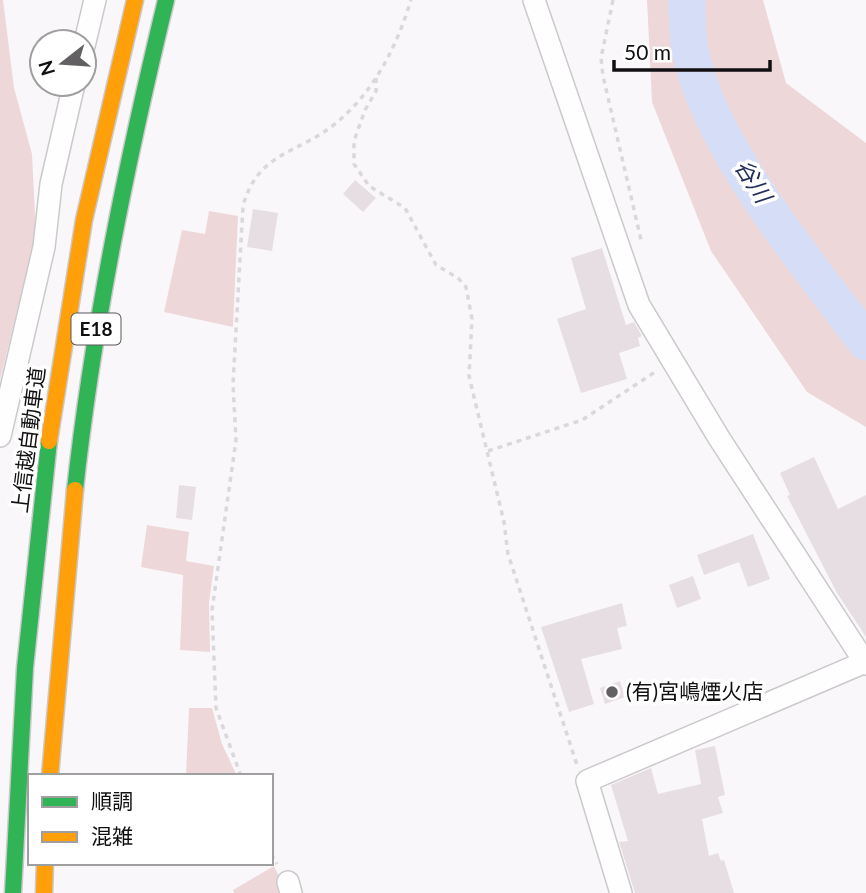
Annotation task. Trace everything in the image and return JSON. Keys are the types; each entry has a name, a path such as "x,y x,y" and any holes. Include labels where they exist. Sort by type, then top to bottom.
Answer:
{"highway":[{"name":"上信越自動車道","path":"13,893 34,570 51,429 82,227 112,84 135,0"},
{"name":"E18","path":"50,774 54,696 66,572 93,345 143,89 166,0"},
{"path":"19,556 51,429"},
{"path":"54,696 59,774"},
{"path":"44,893 45,865"}],"street":[{"path":"88,28 95,0"},
{"path":"534,0 639,305 672,362 866,663 587,781 621,893"},
{"path":"0,436 44,247 51,184 71,98"}],"path":[{"path":"240,774 216,708 212,610 236,440 233,384 243,206 260,172 291,148 324,133 338,122 376,78 401,30 411,0"},
{"path":"613,0 601,58 603,76 643,250"},
{"path":"376,78 376,91 365,110 354,141 354,164 369,186 405,208 436,265 458,278 466,287 472,319 469,376 505,522 508,554 580,774 587,781"},
{"path":"488,451 582,420 672,362"}],"shaded area":[{"path":"0,0 3,0 14,88 32,154 36,234 0,380"},
{"path":"647,0 763,0 786,83 866,143 866,427 807,392 711,251 652,102"},
{"path":"209,211 238,216 233,327 164,312 182,230 205,234"},
{"path":"147,525 189,532 186,561 214,566 209,603 210,652 180,650 183,575 141,567"},
{"path":"189,708 212,708 222,744 236,774 186,774"},
{"path":"274,866 287,893 234,893 233,890"}],"building":[{"path":"355,180 376,198 363,212 343,194"},
{"path":"253,209 278,213 272,251 247,247"},
{"path":"602,248 626,325 634,322 642,336 638,338 640,346 619,353 627,379 581,393 557,319 586,309 571,258"},
{"path":"814,457 838,509 866,495 866,637 837,593 787,496 790,495 780,473"},
{"path":"179,485 196,487 192,520 176,518"},
{"path":"753,534 770,579 748,587 739,562 704,575 697,555"},
{"path":"693,576 701,599 677,608 669,585"},
{"path":"622,603 627,626 617,628 622,649 581,659 594,704 569,712 541,627"},
{"name":"(有)宮嶋煙火店","path":"620,681 625,697 605,704 600,688"},
{"path":"715,746 725,795 718,797 723,813 702,819 709,856 718,853 721,861 724,860 734,893 635,893 619,842 628,841 611,785 651,768 658,794 701,784 695,750"}],"waterway":[{"name":"谷川","path":"687,0 689,43 698,80 714,119 736,159 788,239 866,342"}],"traffic: fast":[{"path":"75,490 101,305 138,121 166,0"},
{"path":"13,893 25,668 49,441"}],"traffic: slow":[{"path":"49,441 84,220 135,0"},
{"path":"50,774 75,490"},
{"path":"44,893 45,865"}],"place":[{"name":"(有)宮嶋煙火店","path":"612,692"}]}
